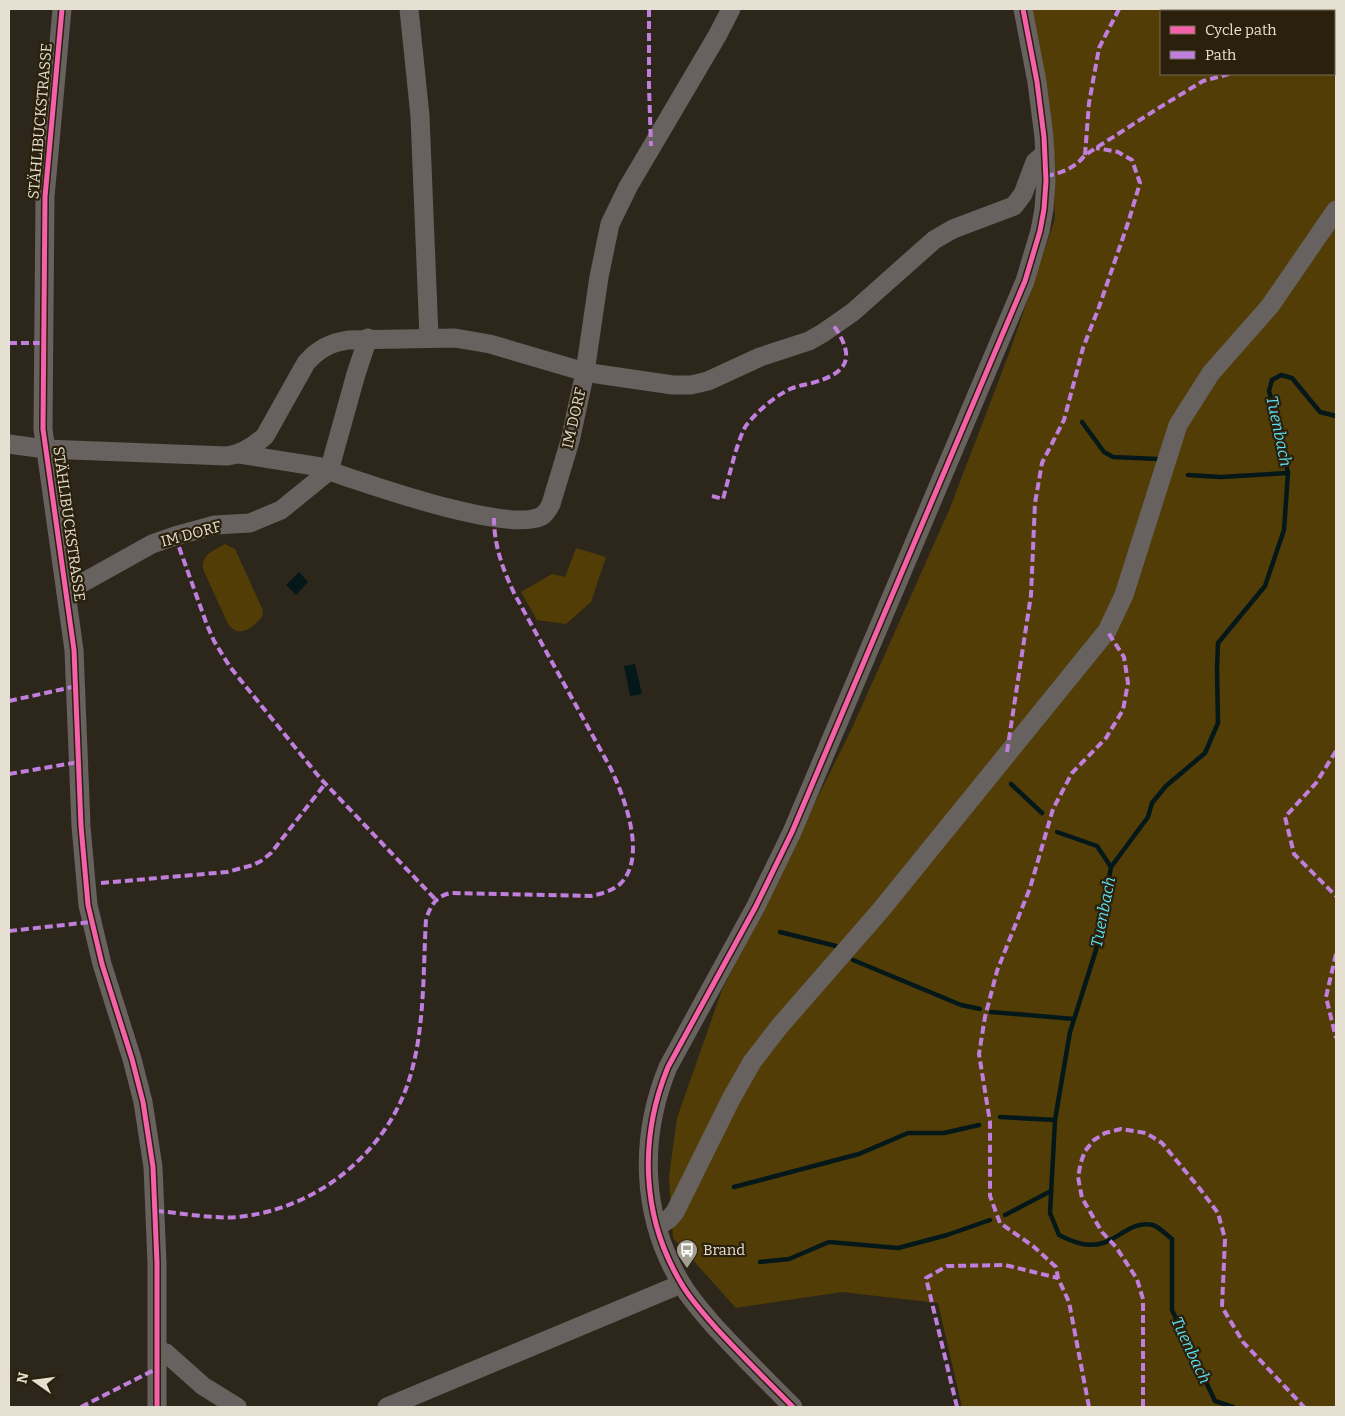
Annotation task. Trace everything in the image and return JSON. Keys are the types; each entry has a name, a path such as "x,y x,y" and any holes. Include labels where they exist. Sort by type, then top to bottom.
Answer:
{"street":[{"name":"STÄHLIBUCKSTRASSE","path":"62,9 45,197 43,429 74,650 81,826 88,904 102,964 143,1102 153,1167 157,1263 157,1407"},
{"path":"409,9 420,126 429,337"},
{"path":"731,9 628,187 610,224 599,277 585,372 651,383 691,385 708,381 760,358 809,341 853,312 934,240 953,229 1014,206 1023,194 1034,162 1045,153"},
{"path":"793,1407 730,1344 681,1284 664,1248 651,1205 647,1157 653,1112 668,1068 756,906 792,832 1020,296 1034,255 1044,209 1045,153 1037,82 1023,9"},
{"path":"657,1227 676,1212 731,1099 752,1062 880,911 1107,631 1124,594 1178,425 1211,373 1270,306 1336,210"},
{"name":"IM DORF","path":"9,444 45,448 226,456 239,454 257,444 265,436 306,363 325,346 335,342 368,338 455,338 490,344 585,372 570,441 551,504 542,516 511,520 477,515 403,496 329,471 281,510 250,523 215,525 152,544 66,592"},
{"path":"239,454 313,466 329,471 368,338"},
{"path":"387,1407 681,1284"},
{"path":"158,1351 166,1353 203,1386 237,1407"}],"shaded area":[{"path":"1032,9 1336,9 1336,1407 962,1407 938,1303 842,1292 736,1308 673,1238 669,1177 677,1118 722,990 853,726 950,508 1010,351 1055,219 1052,145"},
{"path":"225,544 235,549 262,608 263,614 259,620 252,627 244,631 236,631 227,622 203,569 206,556"},
{"path":"576,548 606,557 591,602 566,624 537,620 521,592 552,574 565,577"},
{"path":"299,572 308,582 296,595 286,585"},
{"path":"635,664 642,694 630,696 624,666"}],"waterway":[{"name":"Tuenbach","path":"1233,1407 1215,1401 1172,1310 1172,1239 1155,1226 1146,1224 1133,1227 1109,1241 1091,1245 1080,1244 1059,1235 1050,1213 1055,1120 1070,1032 1096,950 1111,867 1148,817 1152,803 1166,786 1205,753 1218,723 1218,643 1265,586 1284,530 1288,473 1269,391 1272,380 1281,375 1292,378 1320,412 1336,416"},
{"path":"1082,422 1104,452 1113,457 1158,459"},
{"path":"1188,475 1221,477 1288,473"},
{"path":"1011,784 1042,813"},
{"path":"1057,832 1097,846 1111,867"},
{"path":"780,932 836,946"},
{"path":"853,960 961,1005 980,1009"},
{"path":"991,1012 1074,1019"},
{"path":"1000,1117 1055,1120"},
{"path":"734,1187 859,1154 908,1133 944,1133 979,1125"},
{"path":"1005,1215 1051,1191"},
{"path":"760,1262 789,1259 829,1242 898,1248 947,1235 990,1220"}],"marked path":[{"path":"649,9 651,146"},
{"path":"1085,155 1089,103 1099,48 1119,9"},
{"path":"1046,176 1072,167 1085,155 1203,81 1225,75"},
{"path":"1007,752 1031,595 1035,503 1042,463 1064,420 1083,348 1099,307 1140,183 1132,160 1118,152 1096,148"},
{"path":"712,496 723,499 744,429 757,413 784,392 824,379 841,369 845,363 845,347 834,326"},
{"path":"9,343 43,343"},
{"path":"156,1211 207,1217 238,1217 267,1212 295,1202 321,1189 345,1172 366,1153 385,1130 399,1105 410,1077 421,1019 426,919 432,905 441,896 451,893 591,896 606,892 617,886 628,872 632,858 633,843 631,826 621,794 610,767 515,595 497,548 494,518"},
{"path":"175,536 207,625 214,641 230,667 320,778 436,900"},
{"path":"1089,1407 1069,1302 1058,1278 1056,1267 1033,1246 1000,1223 990,1196 990,1122 979,1054 985,1017 997,971 1030,888 1053,809 1072,773 1106,738 1123,710 1128,683 1124,657 1107,631"},
{"path":"9,701 77,686"},
{"path":"1336,751 1316,783 1285,817 1294,854 1336,896"},
{"path":"9,774 79,762"},
{"path":"101,883 227,872 253,865 271,853 325,784"},
{"path":"9,931 91,922"},
{"path":"1336,954 1326,997 1336,1038"},
{"path":"1143,1407 1143,1299 1137,1279 1116,1247 1102,1232 1082,1198 1078,1177 1085,1151 1094,1140 1105,1133 1121,1129 1146,1133 1162,1143 1218,1213 1225,1239 1222,1307 1243,1342 1304,1407"},
{"path":"957,1407 926,1278 947,1266 1005,1265 1058,1278"},
{"path":"81,1407 158,1368"}],"cycle path":[{"path":"62,9 45,197 43,429 74,650 81,826 88,905 102,964 132,1059 143,1102 153,1167 157,1263 157,1407"},
{"path":"793,1407 702,1312 685,1289 668,1257 658,1231 652,1204 649,1176 652,1121 668,1067 756,906 792,832 1025,281 1040,231 1046,181 1044,137 1037,82 1023,9"}],"place":[{"name":"Brand","path":"687,1269"}]}
